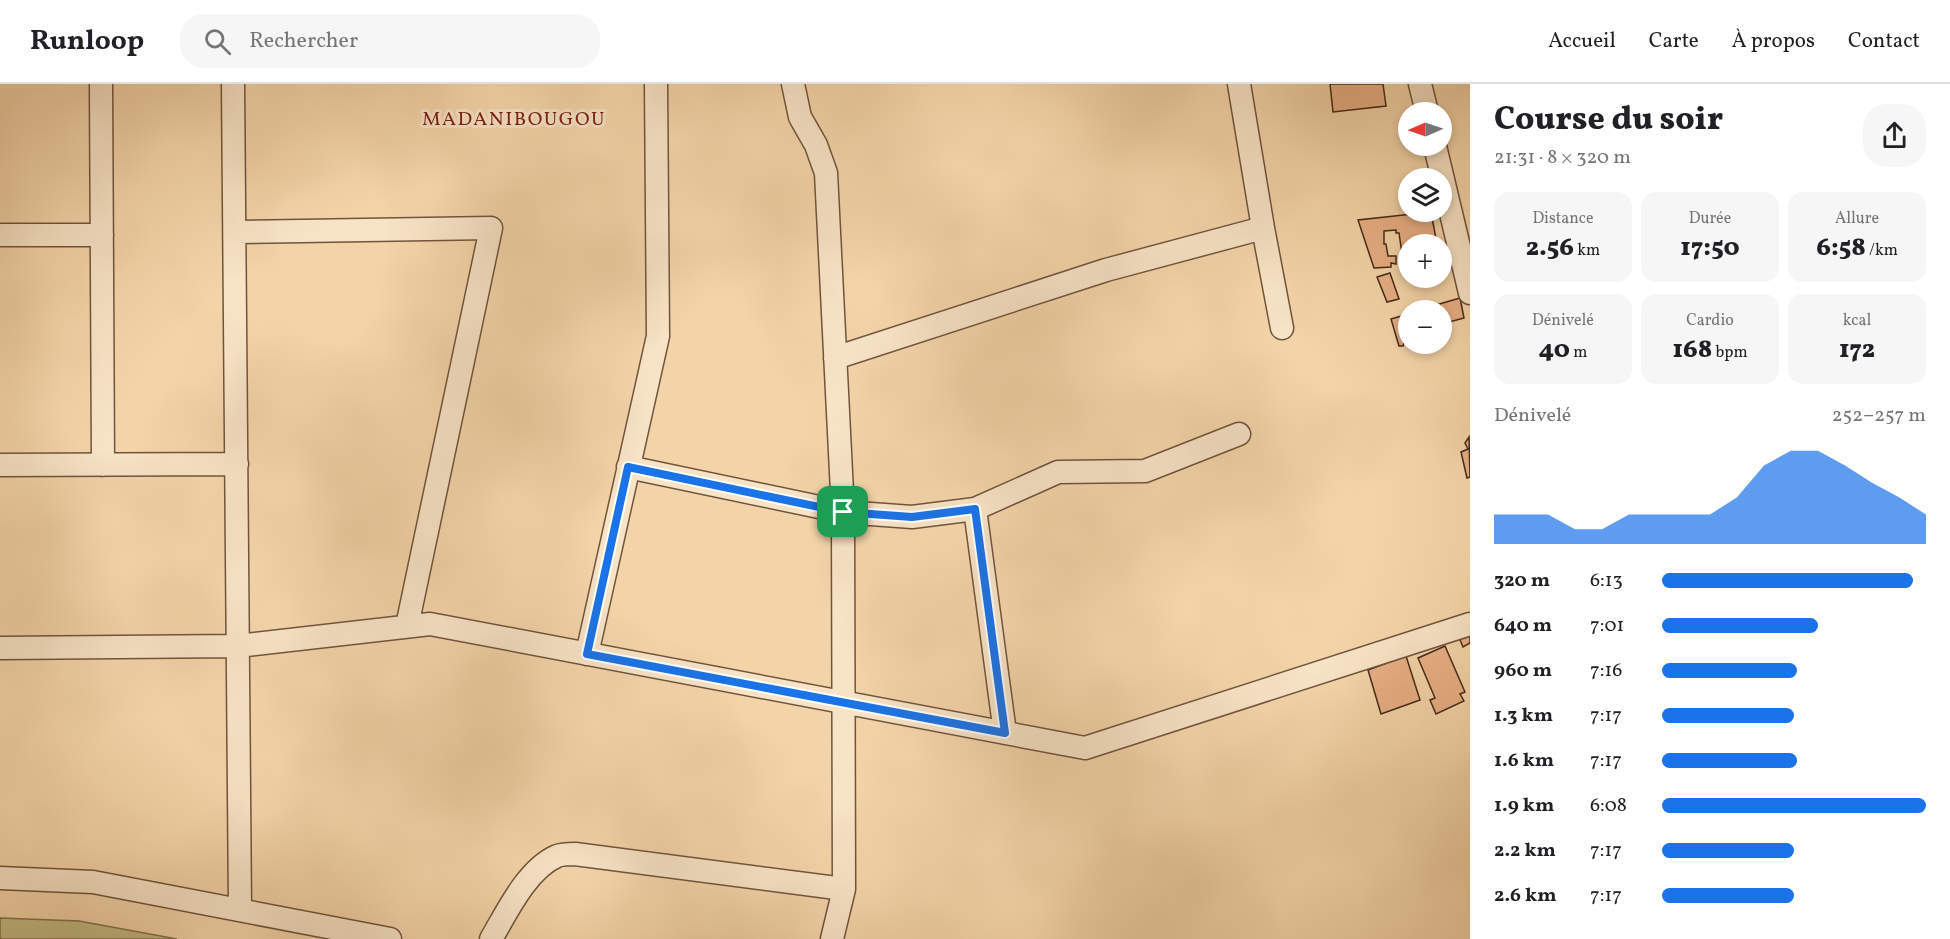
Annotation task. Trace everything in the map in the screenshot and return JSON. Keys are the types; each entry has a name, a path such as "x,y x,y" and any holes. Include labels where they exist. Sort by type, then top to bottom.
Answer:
{"street":[{"path":"101,84 103,465"},
{"path":"233,84 240,910"},
{"path":"587,654 658,336 656,84"},
{"path":"793,84 800,117 816,146 826,173 843,512 844,889 832,939"},
{"path":"1239,84 1282,328"},
{"path":"1420,84 1424,102"},
{"path":"1437,156 1470,293"},
{"path":"235,231 491,228 407,626"},
{"path":"835,358 1106,270 1263,228"},
{"path":"0,236 102,235"},
{"path":"628,467 843,512 912,517 975,509 1058,472 1145,471 1239,434"},
{"path":"0,465 237,464"},
{"path":"975,509 1005,733"},
{"path":"0,648 238,646 430,624 1084,748 1470,624"},
{"path":"490,939 518,893 538,869 558,856 575,854 844,889"},
{"path":"0,878 93,882 390,939"}],"shaded area":[{"path":"0,918 79,921 177,939 0,939"}],"building":[{"path":"1330,84 1383,84 1386,106 1333,112"},
{"path":"1398,216 1398,222 1433,222 1435,234 1399,234 1396,233 1396,230 1384,231 1384,244 1386,244 1388,256 1396,256 1396,264 1391,263 1391,267 1374,268 1358,220"},
{"path":"1390,273 1399,299 1387,302 1377,277"},
{"path":"1460,298 1464,318 1452,321 1452,300"},
{"path":"1398,317 1398,343 1391,319"},
{"path":"1469,437 1470,477 1467,478 1461,452 1468,449 1465,443"},
{"path":"1470,634 1470,643 1463,647 1458,635"},
{"path":"1445,646 1465,692 1460,694 1464,701 1436,714 1430,700 1435,698 1418,658"},
{"path":"1406,656 1420,700 1381,714 1368,670"}],"district":[{"name":"MADANIBOUGOU","path":"514,118"}],"route":[{"path":"628,467 843,512 912,517 975,509 1005,733 587,654 628,467"}]}
